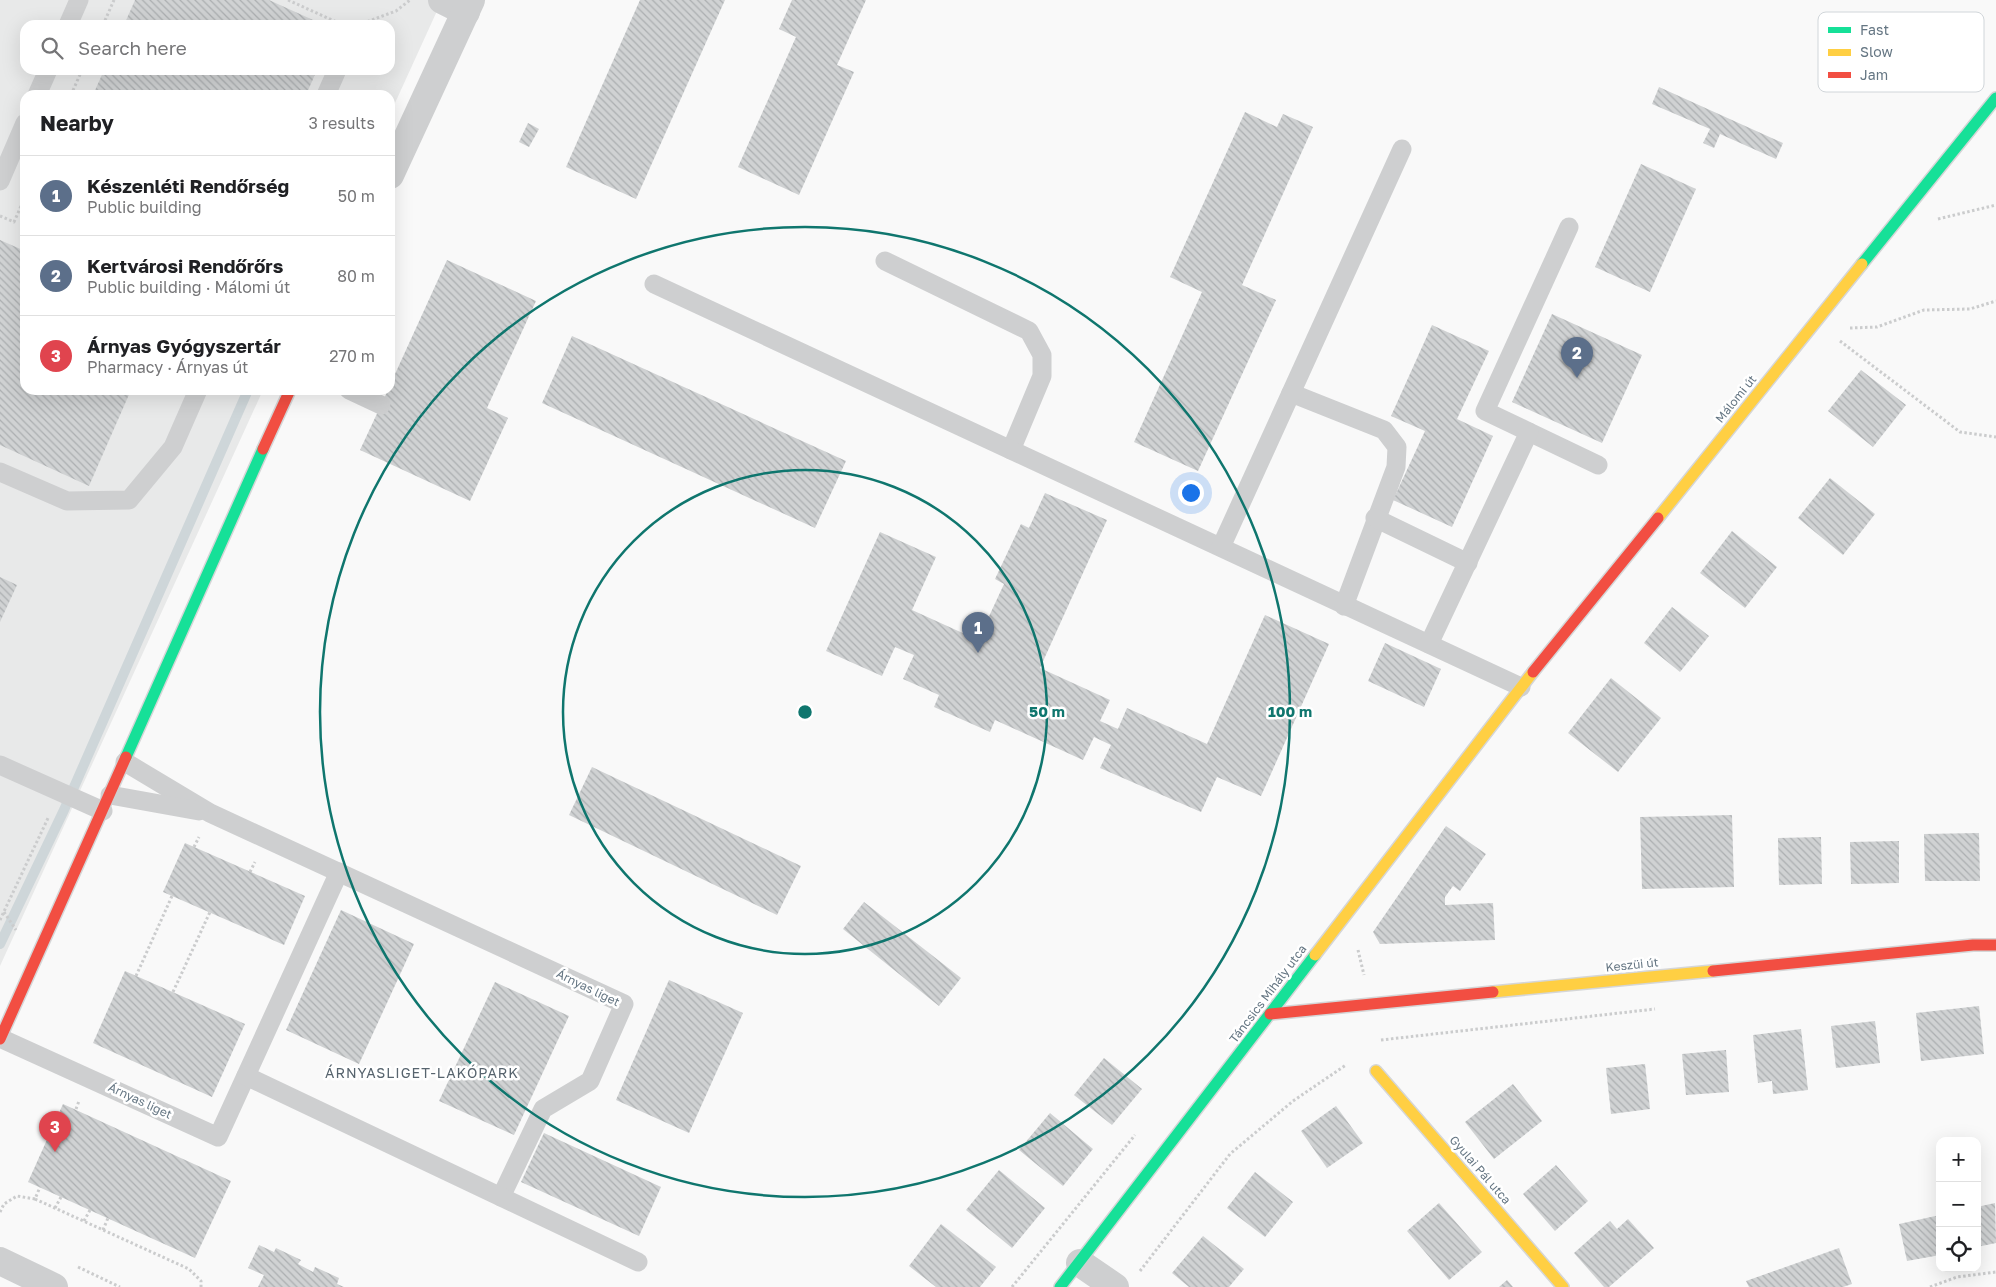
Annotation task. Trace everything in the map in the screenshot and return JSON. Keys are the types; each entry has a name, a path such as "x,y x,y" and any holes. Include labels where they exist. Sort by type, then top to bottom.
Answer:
{"street":[{"path":"395,162 460,4"},
{"name":"Málomi út","path":"1498,716 1996,98"},
{"path":"0,1038 288,395"},
{"name":"Táncsics Mihály utca","path":"1060,1287 1498,716"},
{"name":"Keszüi út","path":"1270,1014 1973,945 1996,945"},
{"name":"Gyulai Pál utca","path":"1376,1071 1564,1287"},
{"path":"0,1261 47,1286"},
{"path":"1080,1263 1124,1283"}],"lane":[{"path":"70,20 79,0"},
{"path":"39,90 46,75"},
{"path":"328,90 335,75"},
{"path":"0,181 20,135"},
{"path":"1220,547 1402,149"},
{"path":"1569,227 1485,411 1598,465"},
{"path":"885,261 1029,331 1042,355 1042,376 1011,450"},
{"path":"654,284 1521,687"},
{"path":"1291,392 1384,430 1397,447 1396,467 1375,518 1344,606"},
{"path":"0,472 67,501 129,500 173,448 196,395"},
{"path":"360,395 381,405"},
{"path":"1429,644 1528,432"},
{"path":"1375,518 1468,563"},
{"path":"125,762 210,814"},
{"path":"0,765 60,792 106,803 210,814"},
{"name":"Árnyas liget","path":"210,814 624,1004 590,1081 543,1109 501,1197"},
{"name":"Árnyas liget","path":"0,1038 218,1137 339,872"},
{"path":"246,1076 638,1262"}],"path":[{"path":"105,20 114,0"},
{"path":"288,0 332,20"},
{"path":"372,20 396,11 410,0"},
{"path":"73,90 80,75"},
{"path":"1935,219 1996,205"},
{"path":"0,216 14,222 20,208"},
{"path":"1843,329 1878,327 1924,310 1970,309 1996,302"},
{"path":"1838,340 1960,432 1996,437"},
{"path":"0,920 60,792"},
{"path":"136,976 172,896"},
{"path":"173,992 210,912"},
{"path":"1352,951 1357,944"},
{"path":"1376,1040 1657,1009"},
{"path":"1124,1283 1230,1154 1293,1101 1348,1064"},
{"path":"35,1199 40,1187"},
{"path":"0,1212 4,1204 17,1196 35,1199 188,1269 200,1281 201,1287"},
{"path":"55,1208 61,1197"},
{"path":"84,1221 90,1210"},
{"path":"103,1230 108,1218"},
{"path":"1930,1287 1958,1277 1996,1272"}],"shaded area":[{"path":"0,0 442,0 395,103 395,90 20,90 20,395 261,395 0,966"}],"building":[{"path":"135,0 269,0 313,20 126,20"},
{"path":"640,0 725,0 636,199 566,167"},
{"path":"792,0 866,0 837,65 854,72 799,195 738,167 796,37 779,29"},
{"path":"102,75 315,75 308,90 95,90"},
{"path":"1659,87 1783,143 1776,159 1720,134 1714,148 1703,143 1710,129 1652,104"},
{"path":"1245,112 1277,127 1283,114 1313,127 1242,285 1276,300 1198,471 1134,442 1202,292 1170,277"},
{"path":"528,123 539,129 529,147 519,142"},
{"path":"1641,164 1696,189 1650,292 1595,267"},
{"path":"0,240 20,249 20,395 129,395 89,486 0,445"},
{"path":"447,260 536,301 487,408 508,418 470,501 360,450 386,395 395,395 395,374"},
{"path":"1552,314 1642,355 1602,443 1512,402"},
{"path":"1432,325 1489,351 1457,419 1493,436 1452,527 1393,500 1425,431 1391,416"},
{"path":"572,336 846,461 815,528 542,403"},
{"path":"1861,370 1906,405 1873,447 1828,411"},
{"path":"1830,478 1875,514 1843,555 1798,518"},
{"path":"1045,493 1107,520 1040,668 1110,700 1100,721 1118,729 1127,708 1207,744 1265,615 1329,644 1261,796 1217,777 1201,812 1100,768 1111,745 1094,737 1083,760 995,720 990,732 934,707 939,695 903,679 914,655 895,647 882,676 826,651 880,532 936,557 912,610 978,640 1004,584 995,579 1021,524 1029,528"},
{"path":"1732,531 1777,567 1745,608 1700,573"},
{"path":"0,577 17,585 0,622"},
{"path":"1672,607 1709,636 1680,672 1644,643"},
{"path":"1385,643 1441,669 1424,707 1368,681"},
{"path":"1611,678 1661,718 1618,772 1568,733"},
{"path":"592,767 801,866 777,915 569,815"},
{"path":"1732,815 1734,887 1642,889 1640,817"},
{"path":"1446,826 1486,854 1460,891 1453,886 1445,897 1445,905 1493,903 1495,940 1380,944 1373,932"},
{"path":"1979,833 1980,881 1925,881 1924,834"},
{"path":"1821,837 1822,884 1779,885 1778,838"},
{"path":"1899,841 1899,883 1851,884 1850,842"},
{"path":"185,843 305,896 284,945 163,892"},
{"path":"864,902 961,978 939,1006 843,929"},
{"path":"341,910 414,944 359,1064 286,1030"},
{"path":"125,971 245,1024 212,1097 93,1043"},
{"path":"669,980 743,1013 689,1133 616,1100"},
{"path":"495,982 569,1016 514,1135 439,1101"},
{"path":"1979,1006 1984,1054 1921,1061 1916,1013"},
{"path":"1875,1021 1880,1063 1836,1068 1831,1026"},
{"path":"1801,1029 1808,1090 1773,1094 1772,1081 1758,1083 1753,1035"},
{"path":"1726,1050 1729,1092 1686,1095 1682,1054"},
{"path":"1104,1058 1142,1089 1112,1125 1074,1095"},
{"path":"1645,1064 1650,1109 1611,1114 1606,1068"},
{"path":"1513,1084 1542,1121 1494,1159 1465,1122"},
{"path":"63,1104 231,1181 195,1258 28,1182"},
{"path":"1336,1106 1363,1143 1327,1168 1301,1131"},
{"path":"1050,1113 1093,1149 1063,1186 1019,1150"},
{"path":"544,1133 661,1187 639,1236 521,1182"},
{"path":"1556,1165 1588,1201 1555,1231 1523,1194"},
{"path":"999,1170 1045,1208 1012,1248 966,1210"},
{"path":"1255,1172 1293,1202 1265,1237 1227,1208"},
{"path":"1439,1203 1482,1252 1449,1280 1407,1231"},
{"path":"1995,1203 1996,1243 1981,1246 1981,1227 1981,1206"},
{"path":"1936,1216 1936,1256 1907,1261 1899,1224"},
{"path":"1628,1219 1654,1248 1609,1287 1604,1287 1574,1253 1610,1221 1617,1229"},
{"path":"941,1224 996,1267 980,1287 936,1287 909,1266"},
{"path":"1203,1236 1244,1269 1229,1287 1189,1287 1172,1273"},
{"path":"259,1245 274,1252 276,1248 301,1260 298,1264 313,1272 315,1267 339,1278 337,1284 344,1287 258,1287 264,1275 248,1268"},
{"path":"1839,1248 1852,1284 1843,1287 1749,1287 1746,1281"},
{"path":"1507,1280 1513,1287 1499,1287"}],"waterway":[{"path":"0,944 64,810 246,395"}],"traffic: fast":[{"path":"1862,264 1996,98"},
{"path":"126,757 263,449"},
{"path":"1060,1287 1315,955"}],"traffic: slow":[{"path":"1658,518 1862,264"},
{"path":"1315,955 1533,672"},
{"path":"1493,992 1713,971"},
{"path":"1376,1071 1563,1287"}],"traffic: jam":[{"path":"263,449 288,395"},
{"path":"1533,672 1658,518"},
{"path":"0,1039 126,757"},
{"path":"1713,971 1973,945 1996,945"},
{"path":"1270,1014 1493,992"}],"place":[{"name":"Kertvárosi Rendőrőrs","path":"1577,378"},
{"name":"Készenléti Rendőrség","path":"978,653"},
{"name":"Árnyas Gyógyszertár","path":"55,1152"}],"district":[{"name":"ÁRNYASLIGET-LAKÓPARK","path":"422,1073"}]}
